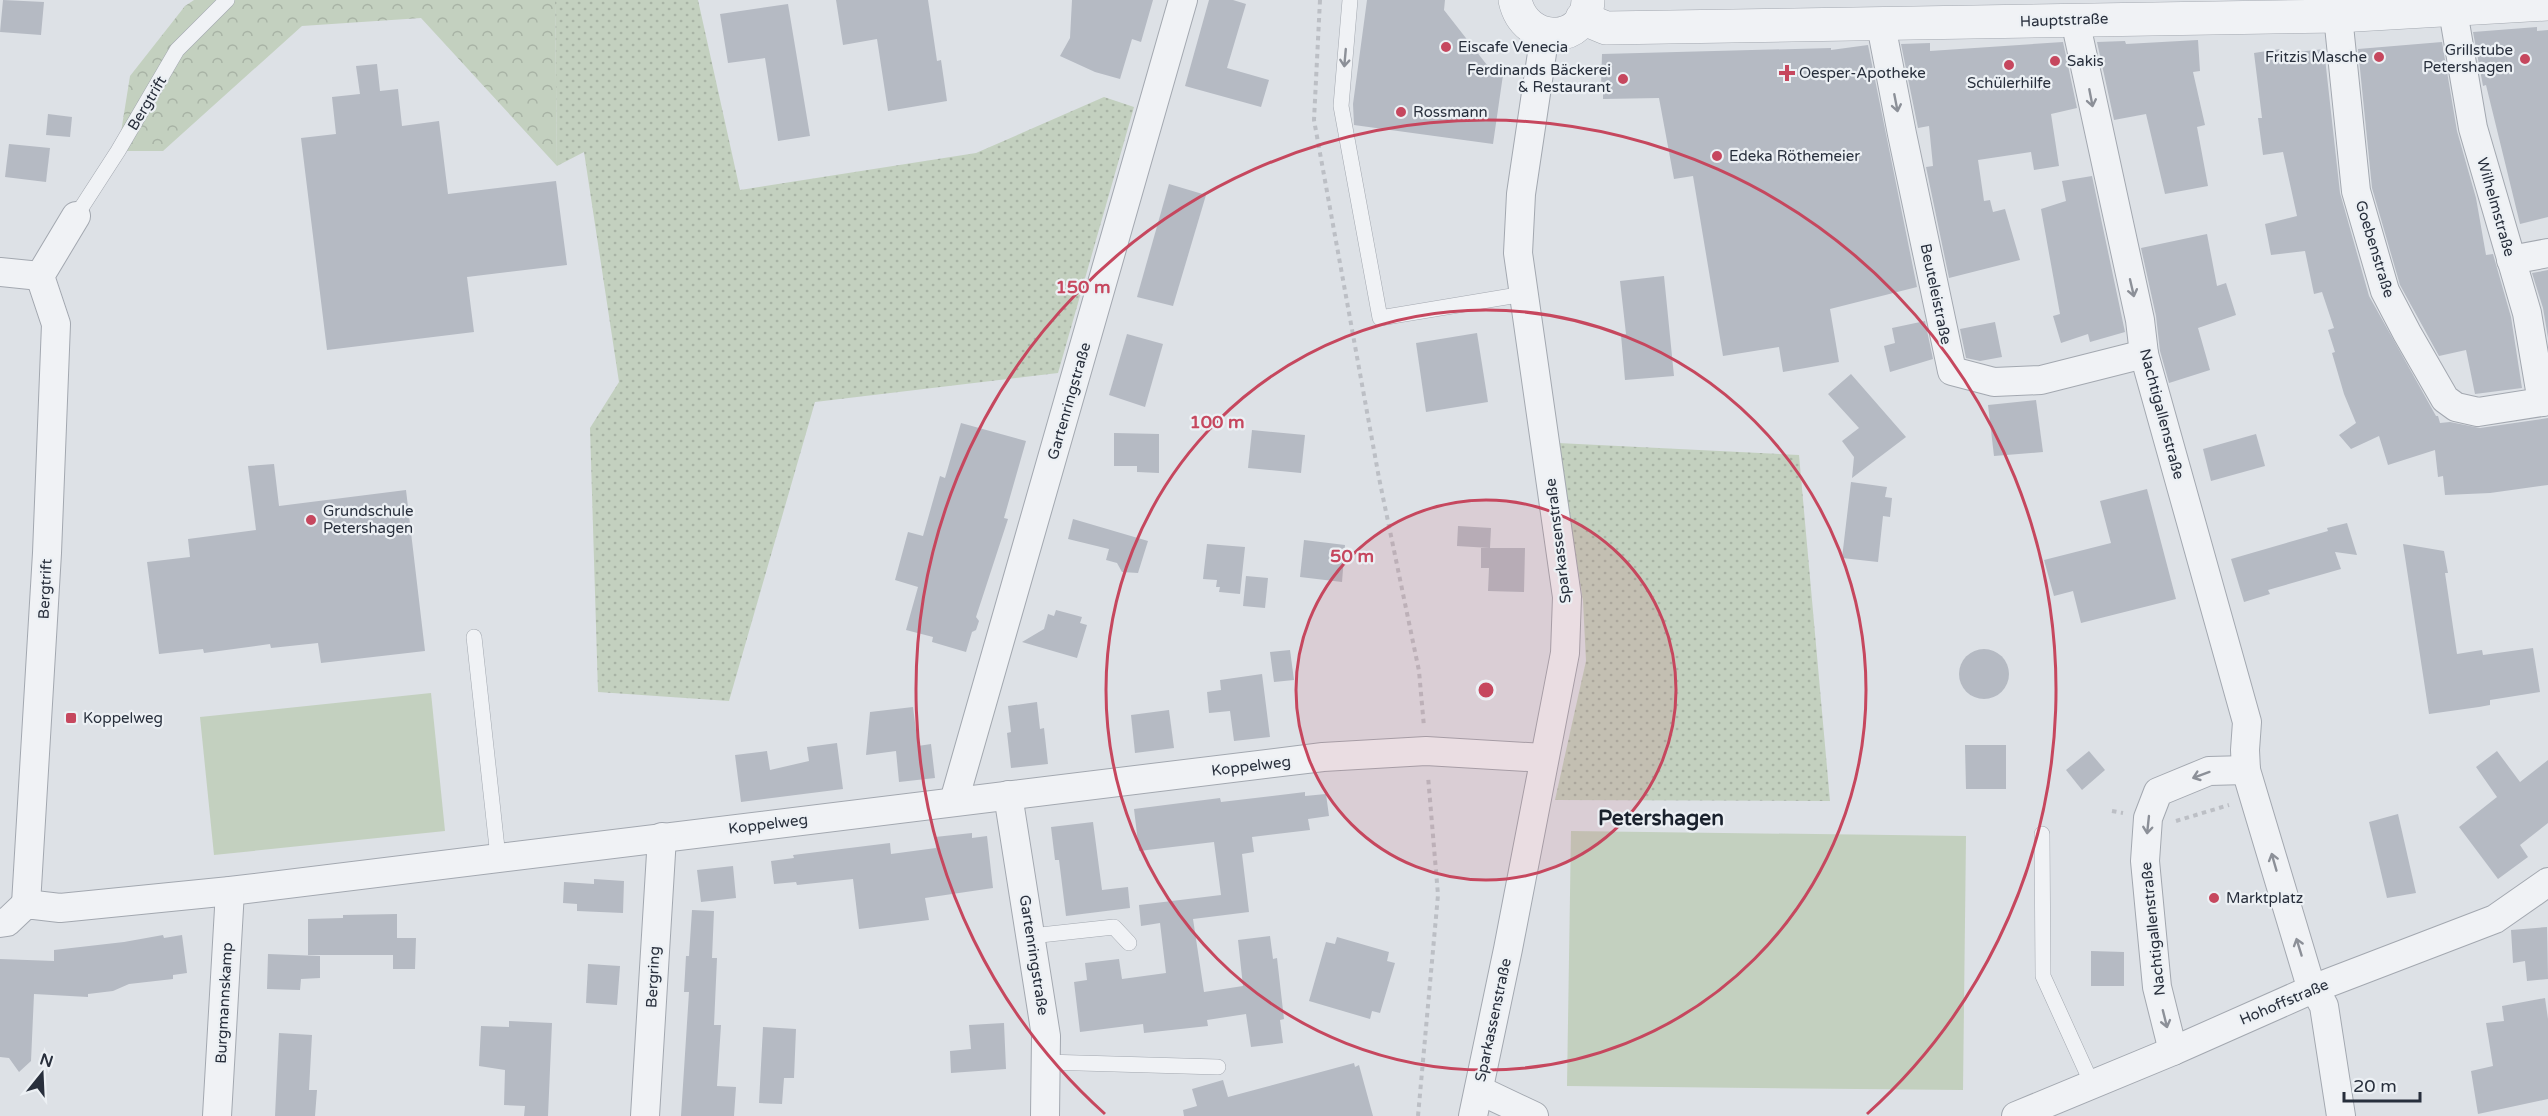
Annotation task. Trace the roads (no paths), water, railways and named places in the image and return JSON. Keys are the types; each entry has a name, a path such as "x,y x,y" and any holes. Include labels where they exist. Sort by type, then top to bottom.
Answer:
{"street":[{"name":"Gartenringstraße","path":"954,801 1183,0"},
{"path":"1515,0 1518,14 1526,25 1545,33 1562,33 1574,28 1585,9"},
{"name":"Hauptstraße","path":"1585,9 1606,28 1881,25 2548,4"},
{"name":"Wilhelmstraße","path":"2433,7 2473,128 2527,313 2545,401"},
{"name":"Goebenstraße","path":"2328,11 2356,191 2385,291 2407,333 2445,399 2456,407 2478,411 2545,401"},
{"name":"Nachtigallenstraße","path":"2075,20 2139,320 2144,354 2247,722 2246,770 2308,977 2324,1006 2341,1116"},
{"name":"Beuteleistraße","path":"1881,25 1952,371 1994,382 2041,380 2144,354"},
{"name":"Sparkassenstraße","path":"1476,1103 1565,653 1567,597 1518,253 1521,194 1545,33"},
{"name":"Bergtrift","path":"26,904 47,553 56,324 40,276 76,216"},
{"path":"2511,260 2548,253"},
{"path":"0,272 40,276"},
{"name":"Koppelweg","path":"26,904 60,908 230,891 1323,757 1426,751 1544,758"},
{"name":"Nachtigallenstraße","path":"2174,1051 2157,987 2145,861 2148,818 2158,792 2209,771 2246,770"},
{"name":"Gartenringstraße","path":"1008,795 1046,1036 1045,1116"},
{"name":"Bergring","path":"645,1116 662,837"},
{"name":"Hohoffstraße","path":"2016,1116 2174,1051 2315,988 2495,919 2548,882"},
{"name":"Burgmannskamp","path":"217,1116 230,891"},
{"path":"0,922 7,921 26,904"},
{"path":"1476,1103 1534,1116"}],"lane":[{"name":"Bergtrift","path":"76,216 118,151 177,50 227,0"},
{"path":"1350,0 1341,106 1380,318 1524,294"},
{"path":"474,637 498,858"},
{"path":"2042,834 2043,976 2092,1084"},
{"path":"1031,936 1114,927 1129,943"},
{"path":"1045,1062 1218,1067"}],"place":[{"name":"Eiscafe Venecia","path":"1446,47"},
{"name":"Fritzis Masche","path":"2379,57"},
{"name":"Grillstube Petershagen","path":"2525,59"},
{"name":"Sakis","path":"2055,61"},
{"name":"Schülerhilfe","path":"2009,65"},
{"name":"Oesper-Apotheke","path":"1787,73"},
{"name":"Ferdinands Bäckerei & Restaurant","path":"1623,79"},
{"name":"Rossmann","path":"1401,112"},
{"name":"Edeka Röthemeier","path":"1717,156"},
{"name":"Grundschule Petershagen","path":"311,520"},
{"name":"Koppelweg","path":"71,718"},
{"name":"Marktplatz","path":"2214,898"}],"district":[{"name":"Petershagen","path":"1661,818"}]}
